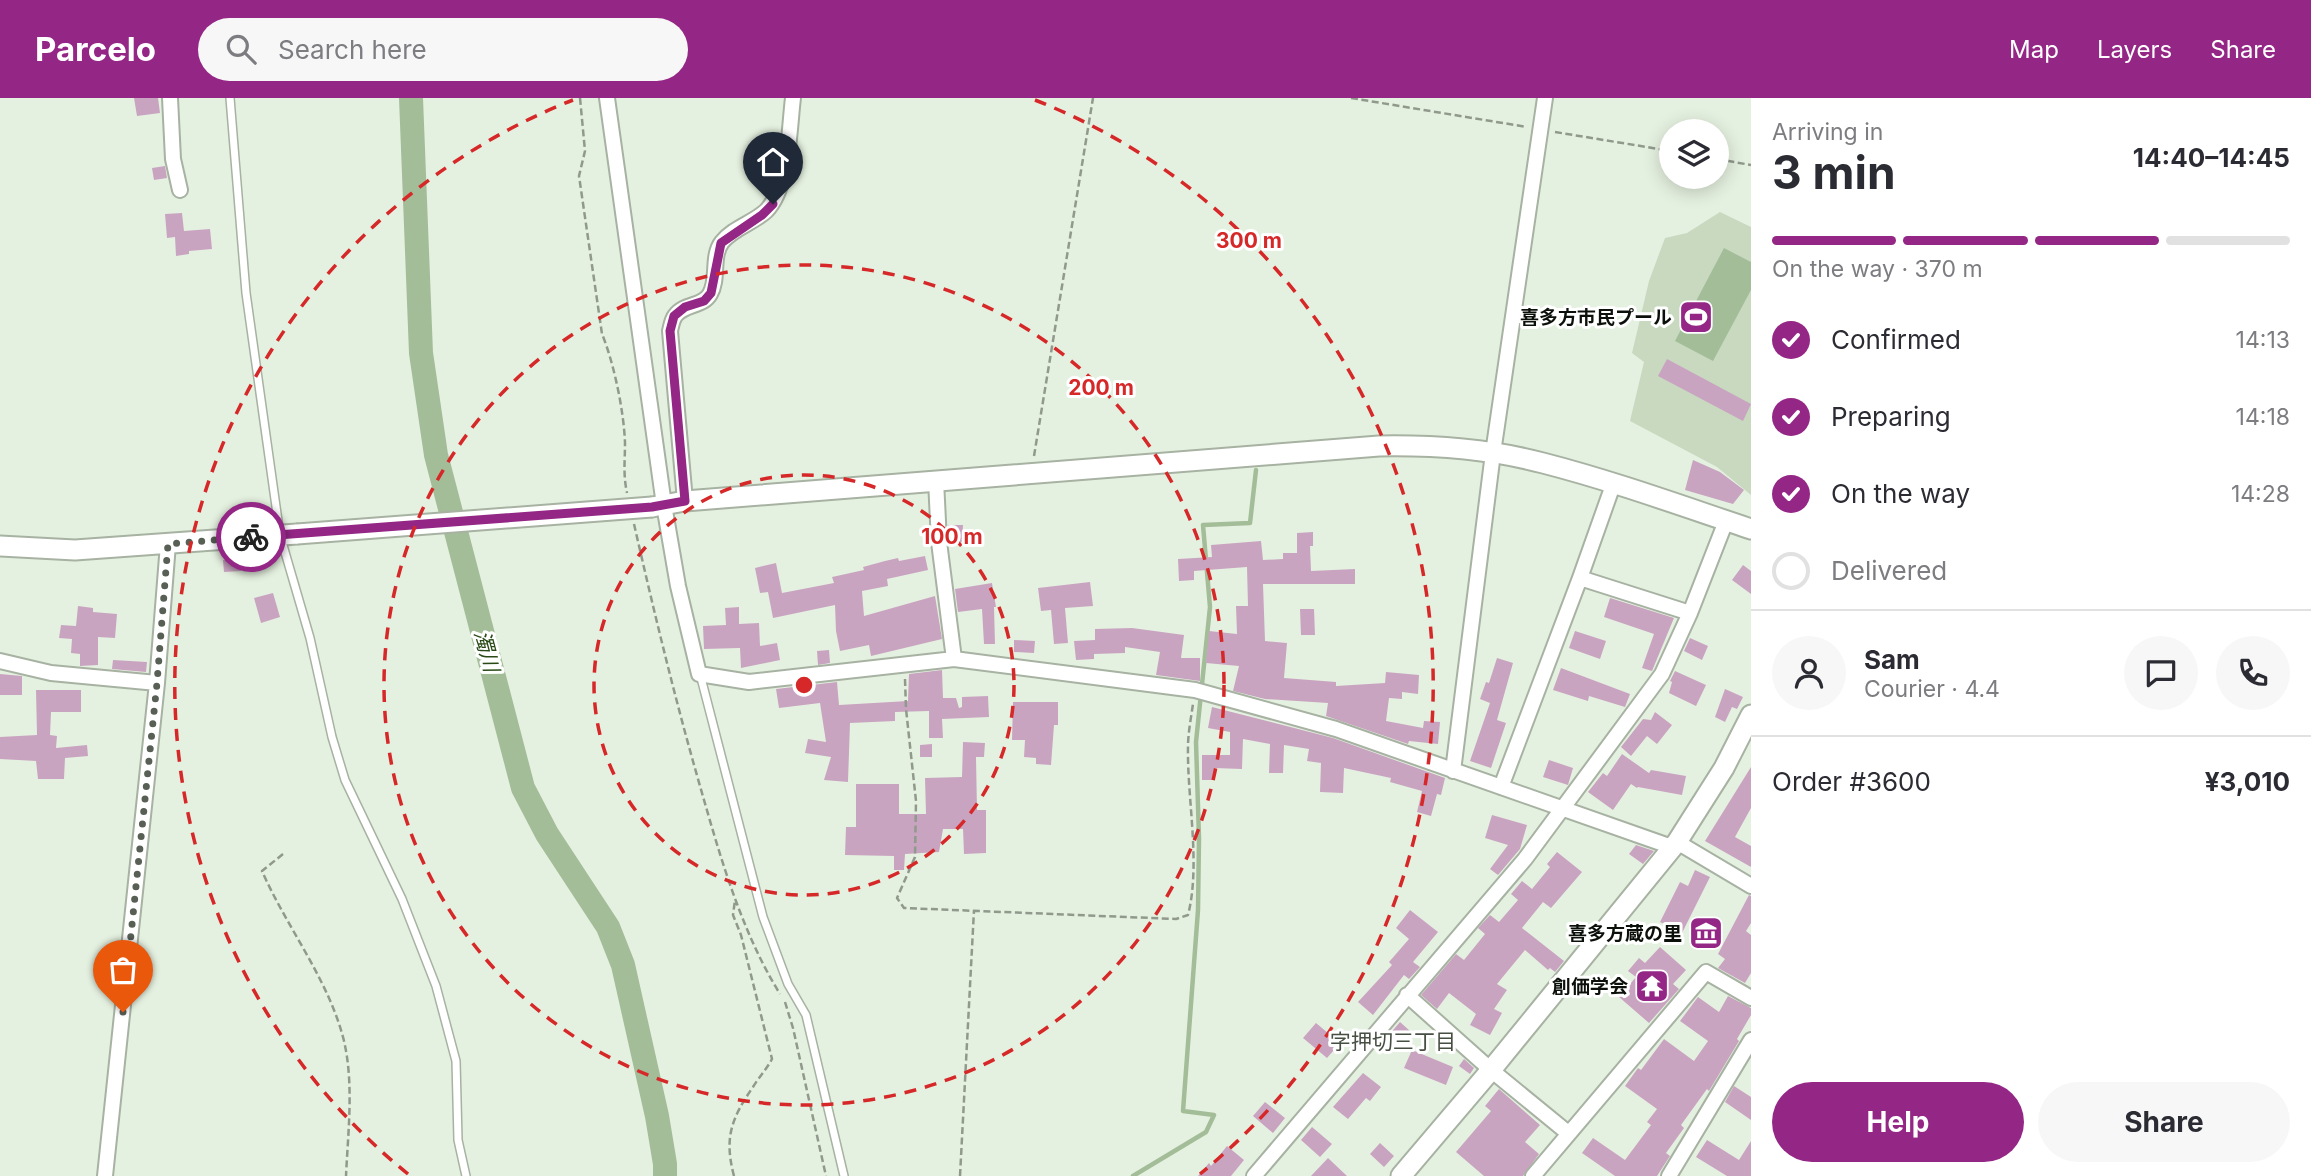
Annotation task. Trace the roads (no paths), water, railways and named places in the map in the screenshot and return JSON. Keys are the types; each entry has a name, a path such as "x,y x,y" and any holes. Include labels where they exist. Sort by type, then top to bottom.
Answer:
{"street":[{"path":"170,98 173,159 180,190"},
{"path":"607,98 658,506 699,674 749,682 954,659 1195,690 1336,729 1563,809 1674,844 1751,886"},
{"path":"685,501 670,331 674,316 685,307 704,301 711,293 721,243 762,215 773,204 781,186 793,98"},
{"path":"1453,771 1493,453 1545,98"},
{"path":"0,546 75,550 168,544 658,506 685,501 1031,473 1379,446 1429,445 1493,453 1542,463 1751,529"},
{"path":"936,481 939,542 954,659"},
{"path":"1501,787 1612,485"},
{"path":"1254,1176 1525,859 1662,674 1690,613 1726,521"},
{"path":"105,1176 157,683 168,544"},
{"path":"1580,578 1690,613"},
{"path":"0,661 51,673 157,683"},
{"path":"1401,1176 1491,1070 1674,844 1724,768 1751,715"},
{"path":"1533,1176 1706,972 1751,998"},
{"path":"1407,995 1491,1070 1568,1133"},
{"path":"1669,1176 1751,1040"}],"lane":[{"path":"230,98 246,293 288,534 310,638 332,737 345,780 402,899 436,986 456,1060 458,1140 466,1176"},
{"path":"699,674 763,917 788,984 806,1015 844,1176"}],"waterway":[{"name":"濁川","path":"411,98 421,353 436,455 523,788 547,834 608,927 623,965 657,1116 665,1176"},
{"path":"1133,1176 1206,1132 1214,1115 1183,1111 1198,910 1196,742 1210,607 1203,525 1250,523 1256,470"}],"place":[{"name":"喜多方市民プール","path":"1696,317"},
{"name":"喜多方蔵の里","path":"1706,933"},
{"name":"創価学会","path":"1652,986"}],"district":[{"name":"字押切三丁目","path":"1393,1041"}]}
